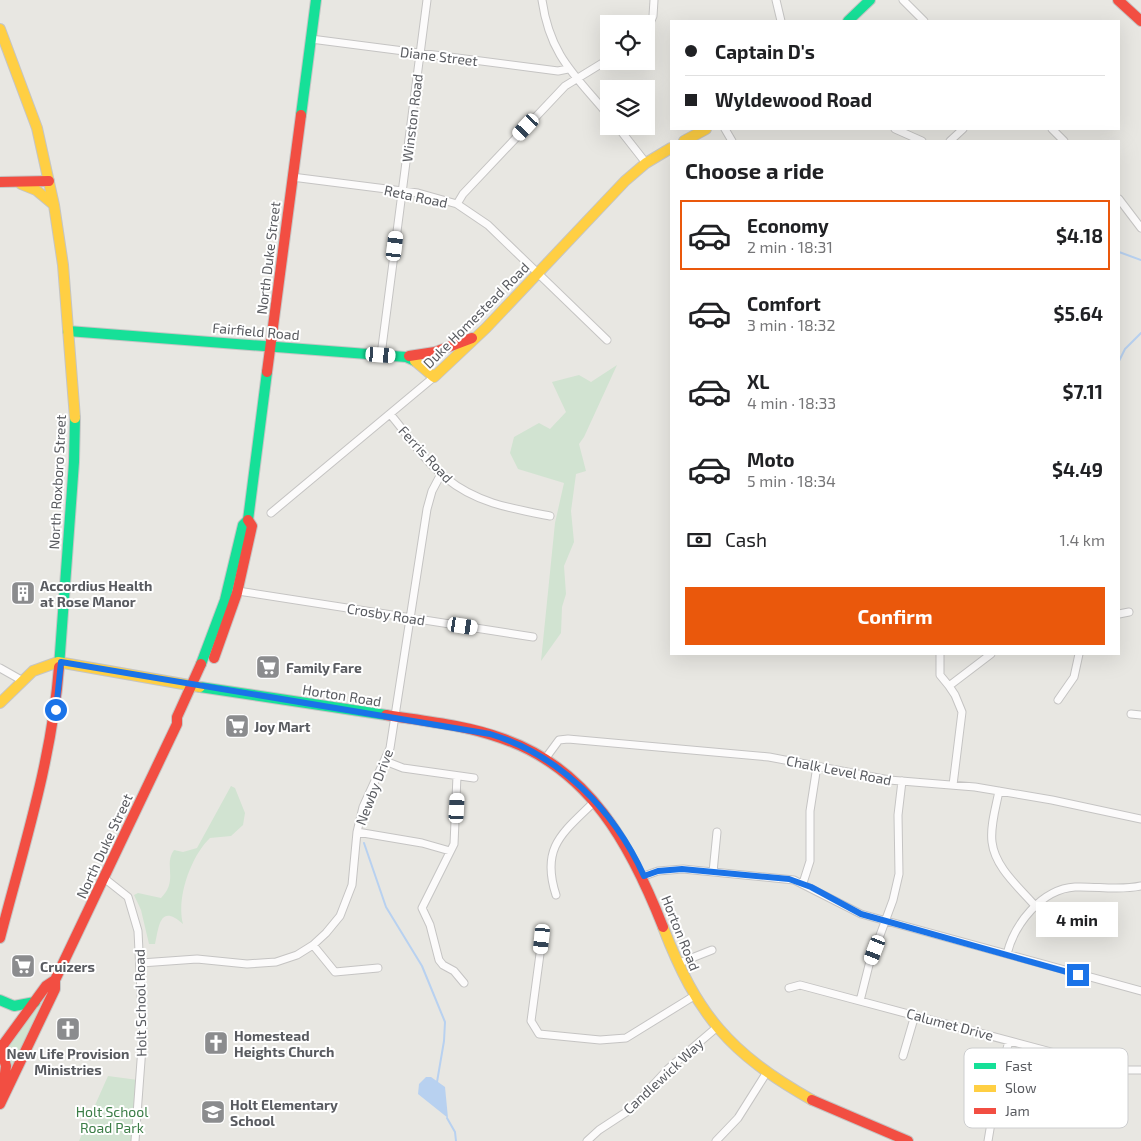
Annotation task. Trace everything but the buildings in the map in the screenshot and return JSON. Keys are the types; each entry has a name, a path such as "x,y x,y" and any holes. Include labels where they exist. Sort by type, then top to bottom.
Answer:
{"main road":[{"name":"North Duke Street","path":"1,1102 55,990 55,980 177,724 184,719 226,601 243,525 248,520 316,0"},
{"path":"849,20 870,0"},
{"path":"1121,3 1141,21"},
{"name":"North Roxboro Street","path":"0,29 37,128 54,205 63,265 74,389 74,442 61,662 56,710 48,754 0,938"},
{"path":"686,140 704,130"},
{"name":"Duke Homestead Road","path":"434,377 477,336 604,202 646,163 670,149"},
{"path":"0,182 49,181"},
{"path":"15,182 36,190 54,205"},
{"name":"Fairfield Road","path":"68,331 137,334 406,357 419,362 434,377"},
{"path":"406,357 435,352 477,336"},
{"name":"North Duke Street","path":"197,686 230,618 251,533 252,526 248,520"},
{"path":"0,703 40,668 61,662"},
{"name":"Horton Road","path":"61,662 490,734 518,744 545,759 595,801 619,830 644,876 694,996 716,1028 736,1048 767,1072 851,1118 908,1141"},
{"name":"North Duke Street","path":"0,1047 46,986 55,980"},
{"path":"0,1000 14,1006 35,1002"},
{"path":"0,1047 6,1066 1,1102"}],"street":[{"name":"Winston Road","path":"381,355 427,0"},
{"path":"542,0 549,32 568,69 600,106"},
{"path":"653,15 654,0"},
{"path":"776,0 781,20"},
{"path":"904,0 923,20"},
{"name":"Diane Street","path":"311,39 558,71 568,69"},
{"path":"456,204 476,180 565,86 600,64"},
{"path":"897,130 920,140"},
{"path":"951,140 962,130"},
{"path":"1053,130 1063,140"},
{"path":"624,135 646,163"},
{"name":"Reta Road","path":"292,177 402,191 456,204 488,225 607,340"},
{"path":"1120,200 1141,228"},
{"name":"Duke Homestead Road","path":"271,514 434,377"},
{"name":"Ferris Road","path":"390,414 441,474 473,495 495,505 550,516"},
{"name":"Newby Drive","path":"141,963 197,959 264,964 297,955 313,945 334,925 347,902 354,876 357,832 363,807 386,761 395,717 429,501 441,474"},
{"name":"Crosby Road","path":"238,591 533,637"},
{"path":"1120,614 1129,612"},
{"path":"940,655 940,675 955,695 962,712 953,785"},
{"path":"948,686 987,655"},
{"path":"1058,700 1074,676 1079,655"},
{"path":"0,668 23,681"},
{"path":"1131,714 1141,715"},
{"name":"Chalk Level Road","path":"545,759 559,740 568,739 769,757 902,781 999,791 1141,819"},
{"path":"386,761 403,768 474,778"},
{"path":"803,883 810,861 810,811 817,766"},
{"path":"457,776 455,841 422,908 430,925 439,960 446,967 454,971 464,983"},
{"path":"860,1001 869,965 885,922 898,874 898,815 902,781"},
{"path":"999,791 992,836 994,852 1001,866 1036,907"},
{"path":"556,895 550,872 555,844 571,822 595,801"},
{"path":"357,832 422,843 450,851"},
{"path":"713,872 717,832"},
{"path":"644,876 667,869 789,879 803,883 853,911 885,922 1141,991"},
{"name":"Holt School Road","path":"104,878 122,890 130,901 138,931 141,963 143,1043 135,1141"},
{"path":"1007,954 1015,930 1036,907 1054,893 1070,887 1111,889 1141,886"},
{"path":"542,939 531,1021 540,1034 600,1040 626,1038 694,996"},
{"path":"313,945 335,972 378,968"},
{"path":"679,963 712,950"},
{"name":"Calumet Drive","path":"789,988 800,985 1038,1048"},
{"path":"903,1056 914,1015"},
{"name":"Candlewick Way","path":"587,1141 599,1130 631,1109 668,1069 716,1028"},
{"path":"1007,1048 1009,1040"},
{"name":"Calumet Drive","path":"1128,1070 1141,1070"},
{"path":"716,1141 738,1118 767,1072"},
{"path":"988,1141 990,1128"}],"green space":[{"path":"617,365 579,444 586,471 576,474 571,511 574,542 564,566 566,594 562,607 561,633 541,661 555,523 564,483 518,469 510,453 514,437 539,423 550,429 566,412 552,382 579,375 591,382"},
{"path":"231,786 235,788 245,813 243,825 231,836 210,838 203,846 191,866 183,890 181,914 183,924 175,918 165,916 160,924 155,944 149,944 141,910 134,895 138,893 161,898 169,885 170,861 174,850 183,852 197,848"},
{"path":"45,995 48,997 11,1068 8,1045"},
{"name":"Holt School Road Park","path":"108,1076 138,1080 133,1141 79,1141"}],"water":[{"path":"426,1077 431,1077 445,1087 448,1118 418,1094 419,1084"}],"waterway":[{"path":"1120,252 1141,260"},
{"path":"1120,359 1125,349 1141,333"},
{"path":"364,843 386,907 422,966 445,1022 444,1041 437,1082"},
{"path":"447,1118 455,1132 456,1141"}],"traffic: fast":[{"path":"301,115 316,0"},
{"path":"849,20 870,0"},
{"path":"68,331 406,357 415,361"},
{"path":"201,664 225,600 243,525 248,520 267,372"},
{"path":"59,667 74,462 75,418"},
{"path":"200,687 386,715"},
{"path":"0,1000 14,1006 35,1002"}],"traffic: slow":[{"path":"0,29 37,128 54,205 63,265 75,418"},
{"path":"686,140 704,130"},
{"path":"415,361 434,377 486,328 625,181 646,163 670,149"},
{"path":"21,184 36,190 54,205"},
{"path":"0,703 33,671 58,662 200,687"},
{"path":"663,927 689,985 719,1029 758,1066 812,1100"}],"traffic: jam":[{"path":"1118,0 1141,21"},
{"path":"267,372 301,115"},
{"path":"0,182 49,181"},
{"path":"409,356 435,352 472,338"},
{"path":"214,658 237,593 252,526 248,520"},
{"path":"0,1049 46,986 55,980 177,724 177,717 201,664"},
{"path":"0,938 36,804 50,736 59,667"},
{"path":"386,715 444,724 501,738 532,751 559,769 583,790 603,813 621,840 637,868 663,927"},
{"path":"0,1104 55,989 55,980"},
{"path":"0,1045 6,1066 2,1096"},
{"path":"812,1100 908,1141"}],"place":[{"name":"Accordius Health at Rose Manor","path":"23,593"},
{"name":"Family Fare","path":"268,667"},
{"name":"Joy Mart","path":"237,726"},
{"name":"Cruizers","path":"23,966"},
{"name":"New Life Provision Ministries","path":"68,1029"},
{"name":"Homestead Heights Church","path":"216,1043"},
{"name":"Holt Elementary School","path":"213,1112"}],"route":[{"path":"56,710 61,662 490,734 518,744 545,759 570,778 595,801 619,830 644,876 667,869 682,869 789,879 803,883 853,911 885,922 1078,975"}]}
